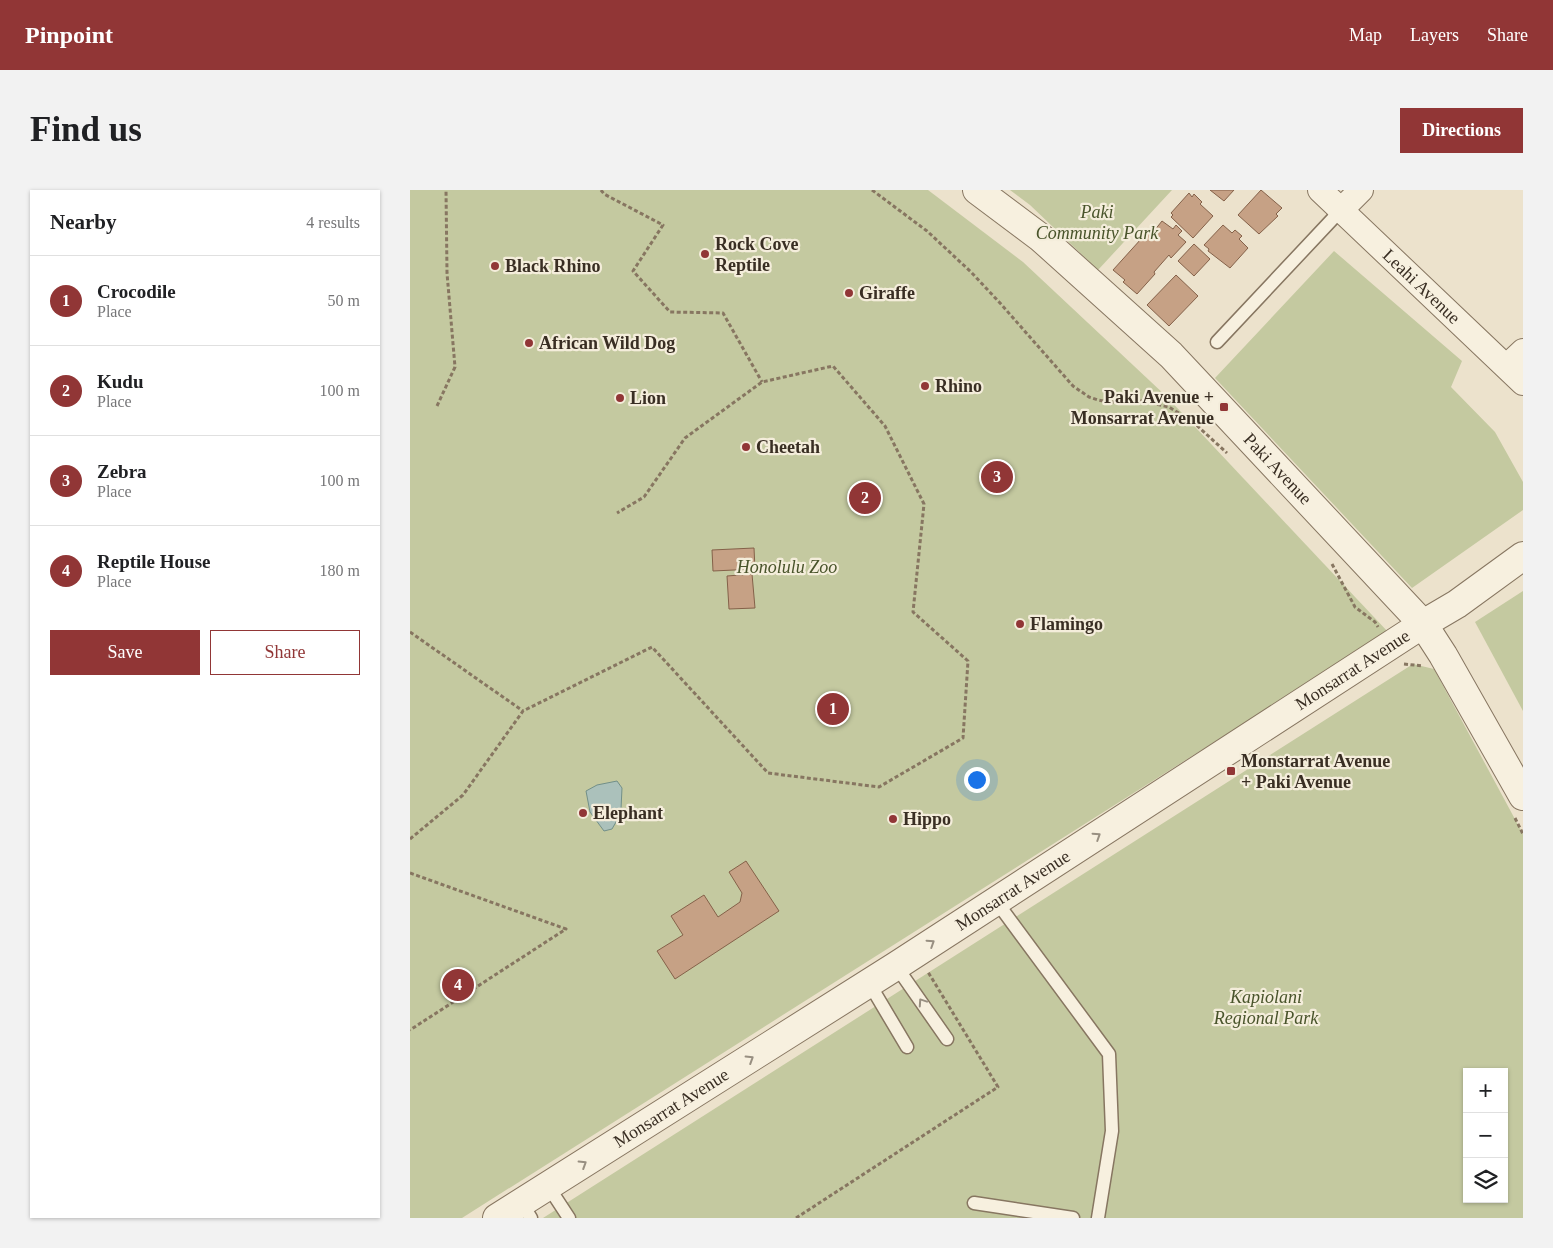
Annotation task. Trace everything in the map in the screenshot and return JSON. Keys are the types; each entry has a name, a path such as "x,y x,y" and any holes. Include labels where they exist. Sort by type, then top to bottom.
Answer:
{"street":[{"name":"Paki Avenue","path":"978,190 1042,238 1172,355 1423,624 1443,655 1523,796"},
{"name":"Leahi Avenue","path":"1320,190 1340,211 1518,367"},
{"path":"1340,211 1361,190"},
{"name":"Monsarrat Avenue","path":"497,1218 527,1210 548,1186 896,966 1423,624 1457,604 1523,556"}],"lane":[{"path":"1217,342 1340,211"},
{"path":"996,901 1109,1054 1112,1131 1098,1218"},
{"path":"896,966 947,1039"},
{"path":"869,983 908,1047"},
{"path":"548,1186 569,1218"},
{"path":"974,1203 1073,1218"}],"path":[{"path":"438,406 455,366 447,273 446,190"},
{"path":"602,190 604,194 663,225 633,271 670,312 723,313 762,382"},
{"path":"872,190 927,231 971,272 1072,386 1089,397 1098,400 1108,402 1142,401 1169,407 1192,422 1232,457"},
{"path":"410,839 463,795 523,711 652,647 768,773 879,787 963,738 968,660 913,612 924,504 885,426 833,366 762,382 685,438 644,497 617,513"},
{"path":"1328,557 1356,607 1375,622"},
{"path":"410,632 523,711"},
{"path":"1398,671 1406,666"},
{"path":"410,874 566,929 410,1030"},
{"path":"796,1218 998,1087 928,972 936,966"}],"green space":[{"name":"Honolulu Zoo","path":"410,190 928,190 1023,262 1166,396 1388,632 462,1218 410,1218"},
{"name":"Paki Community Park","path":"1010,190 1172,190 1098,270 1030,205"},
{"path":"1334,251 1462,361 1451,387 1495,432 1523,482 1523,510 1412,588 1215,378"},
{"path":"1523,591 1523,711 1475,622"},
{"name":"Kapiolani Regional Park","path":"1413,664 1434,669 1523,834 1523,1218 543,1218"}],"water":[{"path":"617,781 622,788 621,809 616,813 616,822 612,829 604,831 590,812 586,791 597,785"}],"building":[{"path":"1210,190 1234,190 1224,201"},
{"path":"1261,190 1282,208 1276,214 1278,216 1259,234 1238,215"},
{"path":"1189,193 1192,197 1194,194 1202,202 1200,204 1213,216 1193,238 1171,217 1173,215 1171,213"},
{"path":"1162,221 1173,229 1176,225 1182,231 1178,235 1186,242 1171,258 1169,255 1137,294 1113,270 1151,228 1154,231"},
{"path":"1223,225 1232,233 1235,230 1242,236 1239,239 1248,248 1230,268 1208,251 1209,249 1204,245"},
{"path":"1194,244 1210,259 1194,276 1178,261"},
{"path":"1176,275 1198,296 1169,326 1147,305"},
{"path":"754,548 755,569 713,571 712,550"},
{"path":"752,574 755,608 729,609 727,576"},
{"path":"746,861 779,911 675,979 657,951 683,935 671,916 704,895 718,917 740,902 742,893 729,872"}],"place":[{"name":"Rock Cove Reptile","path":"705,254"},
{"name":"Black Rhino","path":"495,266"},
{"name":"Giraffe","path":"849,293"},
{"name":"African Wild Dog","path":"529,343"},
{"name":"Rhino","path":"925,386"},
{"name":"Lion","path":"620,398"},
{"name":"Paki Avenue + Monsarrat Avenue","path":"1224,407"},
{"name":"Cheetah","path":"746,447"},
{"name":"Zebra","path":"997,477"},
{"name":"Kudu","path":"865,498"},
{"name":"Flamingo","path":"1020,624"},
{"name":"Crocodile","path":"833,709"},
{"name":"Monstarrat Avenue + Paki Avenue","path":"1231,771"},
{"name":"Elephant","path":"583,813"},
{"name":"Hippo","path":"893,819"},
{"name":"Reptile House","path":"458,985"}]}
